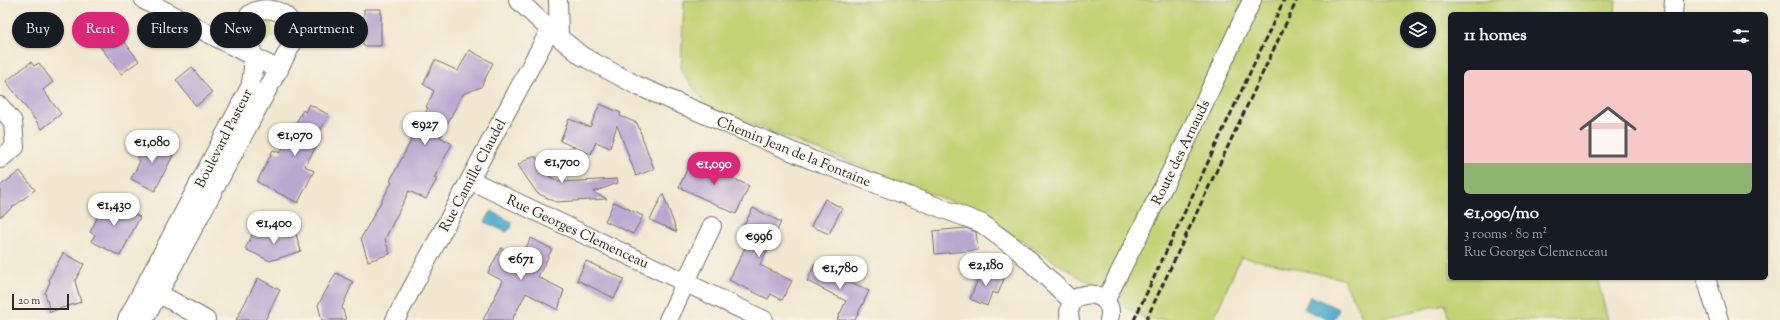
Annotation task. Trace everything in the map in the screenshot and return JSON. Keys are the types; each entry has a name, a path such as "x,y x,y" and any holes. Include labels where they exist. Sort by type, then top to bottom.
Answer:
{"street":[{"path":"144,0 279,70"},
{"name":"Chemin Jean de la Fontaine","path":"518,0 582,56 638,86 812,160 981,223 1020,252 1073,302"},
{"path":"554,33 558,0"},
{"name":"Route des Arnauds","path":"1109,315 1183,148 1252,0"},
{"path":"1673,12 1674,0"},
{"name":"Boulevard Pasteur","path":"127,320 152,290 279,70 294,40 295,30 292,21 285,14 268,9 251,13 245,21 244,31 251,47 252,56 253,74 250,87 152,290 144,320"},
{"name":"Rue Camille Claudel","path":"396,320 470,180 554,33"},
{"path":"0,106 13,122 15,147 0,159"},
{"name":"Rue Georges Clemenceau","path":"470,180 764,320"},
{"path":"668,320 712,226"},
{"path":"1707,280 1719,320"},
{"path":"152,290 206,320"},
{"path":"1070,320 1070,310 1073,302 1078,297 1086,294 1100,297 1109,315"}],"green space":[{"path":"684,0 1616,0 1615,12 1448,12 1448,280 1598,280 1608,320 1449,320 1445,304 1373,320 1364,320 1343,279 1241,257 1213,320 1147,320 973,210 708,107 681,71"},
{"path":"266,20 270,22 273,34 266,41"}],"water":[{"path":"491,211 512,222 511,228 506,232 485,222"},
{"path":"1310,296 1339,309 1334,320 1329,320 1304,309"}],"building":[{"path":"364,9 381,9 381,46 368,46 368,12 364,12"},
{"path":"101,48 129,48 139,61 121,74"},
{"path":"469,50 493,63 481,87 463,94 440,137 452,144 434,178 437,179 426,199 409,191 385,239 390,254 368,261 361,238 392,182 390,181 428,108 426,107 434,91 423,84 435,60 458,71"},
{"path":"31,62 34,66 39,63 53,82 43,90 61,114 42,129 6,81"},
{"path":"192,67 212,93 196,106 176,80"},
{"path":"309,104 329,115 318,134 322,136 305,166 314,171 298,203 257,182 273,150 280,153 303,110 305,112"},
{"path":"600,104 621,113 620,116 637,123 654,169 636,176 617,125 610,148 596,142 591,154 560,141 569,119 590,127"},
{"path":"148,137 175,151 155,191 131,179 140,161 137,159"},
{"path":"530,157 536,157 550,177 560,182 617,179 618,183 593,192 607,199 556,202 537,193 518,165"},
{"path":"692,158 749,186 736,214 679,187"},
{"path":"20,171 35,190 0,217 0,186"},
{"path":"663,194 677,232 650,220"},
{"path":"107,199 140,217 120,256 91,241 95,235 90,232"},
{"path":"825,199 842,208 829,234 811,226"},
{"path":"614,202 643,216 633,234 605,221"},
{"path":"753,208 781,222 760,265 792,281 782,300 771,294 768,299 729,280 748,242 738,237"},
{"path":"966,228 976,232 978,250 935,254 933,231"},
{"path":"265,231 275,237 295,231 301,251 270,261 245,249 254,232 262,236"},
{"path":"531,238 552,249 538,277 564,290 558,310 526,293 512,320 483,320 503,281 488,273 501,248 520,258"},
{"path":"63,253 84,264 75,281 81,302 50,312 45,293 50,282 49,279"},
{"path":"586,261 624,279 614,298 577,280"},
{"path":"815,264 825,269 827,267 846,276 845,279 869,291 855,320 837,320 846,301 807,281"},
{"path":"982,269 1004,279 998,294 992,292 987,306 970,299"},
{"path":"336,273 353,282 342,307 346,320 322,320 318,305"},
{"path":"258,278 280,290 265,320 236,320"}],"railway":[{"path":"1134,320 1284,0"},
{"path":"1146,320 1297,0"}]}
